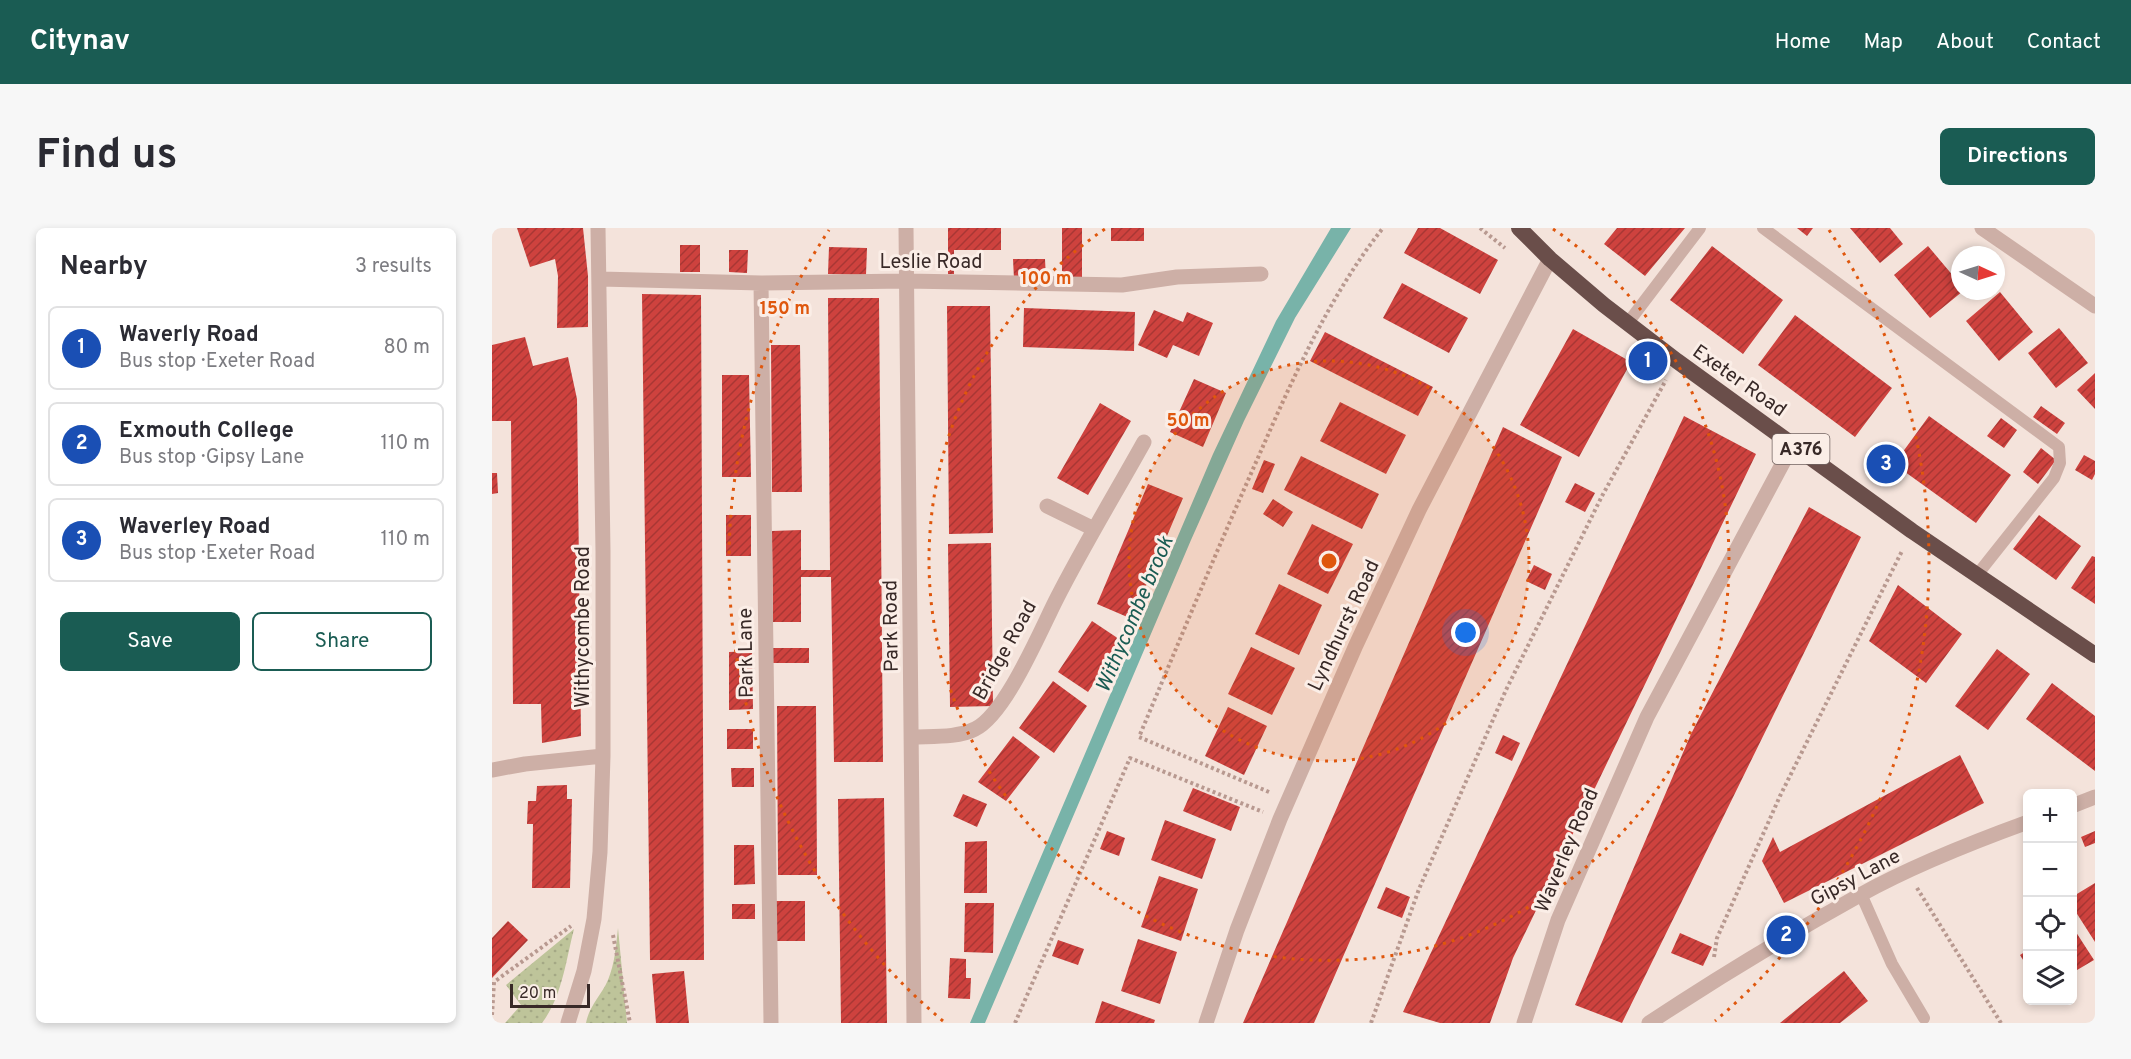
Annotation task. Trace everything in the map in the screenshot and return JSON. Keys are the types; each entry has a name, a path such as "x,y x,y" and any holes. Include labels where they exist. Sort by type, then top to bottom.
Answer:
{"highway":[{"name":"Exeter Road","path":"1519,228 1550,259 1627,324 1912,531 2095,655"}],"street":[{"name":"Withycombe Road","path":"568,1023 584,971 600,852 603,756 598,228"},
{"name":"Park Road","path":"906,228 914,1023"},
{"path":"1982,228 2095,306"},
{"name":"Lyndhurst Road","path":"1206,1023 1237,930 1280,819 1356,645 1419,510 1550,259"},
{"name":"Leslie Road","path":"600,279 761,283 906,281 1122,285 1177,277 1261,274"},
{"name":"Park Lane","path":"761,283 771,1023"},
{"name":"Bridge Road","path":"912,737 960,733 976,729 990,717 1010,690 1094,530 1144,442"},
{"name":"Waverley Road","path":"1524,1023 1558,920 1647,717 1793,444"},
{"path":"1047,506 1094,530"},
{"path":"492,770 525,764 603,756"},
{"path":"2077,804 2095,797"},
{"name":"Gipsy Lane","path":"1648,1023 1861,894 1906,872 2023,824"}],"lane":[{"path":"1627,324 1700,228"},
{"path":"1763,228 2059,447 2061,463 2054,478 1977,575"},
{"path":"1861,894 1892,964 1924,1018"}],"path":[{"path":"1288,800 1139,737 1242,494 1314,336 1368,246 1383,228"},
{"path":"1480,228 1507,250"},
{"path":"1371,1023 1419,889 1506,690 1602,496 1677,361"},
{"path":"1711,983 1717,938 1780,796 1912,531"},
{"path":"1016,1023 1130,758 1280,819"},
{"path":"1906,872 2001,1023"},
{"path":"492,1015 494,982 594,910 610,916 630,1023"}],"green space":[{"path":"618,928 627,1023 586,1023 610,974"},
{"path":"574,929 559,990 542,1023 505,1023 521,1005 506,985"}],"water":[{"path":"1331,228 1351,228 1295,318 1244,421 985,1023 970,1023 1213,454 1276,321"}],"building":[{"path":"517,228 583,228 588,276 588,327 557,328 558,276 555,259 530,267"},
{"path":"948,228 1001,228 1001,250 954,250 954,274 948,274"},
{"path":"1062,228 1082,228 1082,280 1062,279"},
{"path":"1111,228 1144,228 1144,241 1111,241"},
{"path":"1418,228 1440,228 1498,260 1480,294 1404,253"},
{"path":"1617,228 1685,228 1645,276 1604,244"},
{"path":"1797,228 1813,228 1807,236"},
{"path":"1850,228 1890,228 1903,244 1880,263"},
{"path":"680,245 700,245 700,272 680,272"},
{"path":"1712,246 1783,300 1743,354 1670,300"},
{"path":"1928,246 1951,273 1952,300 1930,318 1894,275"},
{"path":"829,247 867,248 866,275 828,274"},
{"path":"729,250 748,250 747,273 729,272"},
{"path":"1013,259 1045,259 1046,279 1014,279"},
{"path":"1402,283 1468,318 1449,353 1383,318"},
{"path":"642,294 701,295 704,960 650,960"},
{"path":"828,298 879,298 883,762 834,762 831,577 801,577 801,622 773,622 772,531 801,530 801,570 830,570"},
{"path":"2005,298 2033,332 1999,361 1966,321 1991,300 2005,300"},
{"path":"947,306 990,306 993,533 949,534"},
{"path":"1024,308 1135,312 1134,351 1023,347"},
{"path":"1154,310 1183,322 1187,312 1213,323 1199,356 1173,345 1167,358 1138,345"},
{"path":"1795,315 1892,388 1855,437 1758,365"},
{"path":"2059,328 2088,363 2056,388 2028,353"},
{"path":"1573,329 1631,362 1579,457 1520,425"},
{"path":"1325,332 1433,387 1418,416 1310,361"},
{"path":"525,337 533,366 568,357 577,399 581,736 542,743 541,704 513,704 511,421 492,421 492,345"},
{"path":"771,345 800,345 802,492 772,492"},
{"path":"2095,373 2095,409 2077,390"},
{"path":"722,375 749,375 751,477 722,477"},
{"path":"1194,379 1226,393 1203,447 1170,432"},
{"path":"1340,402 1406,435 1386,474 1320,441"},
{"path":"1100,403 1131,421 1088,495 1057,478"},
{"path":"2041,406 2065,423 2057,434 2033,417"},
{"path":"1684,416 1756,454 1513,958 1490,1023 1440,1023 1403,1012"},
{"path":"1929,416 2011,475 1976,523 1894,464"},
{"path":"2001,418 2017,430 2004,448 1987,436"},
{"path":"1503,427 1562,457 1314,1023 1243,1023"},
{"path":"2041,448 2056,460 2038,484 2023,472"},
{"path":"2084,455 2095,461 2095,474 2092,480 2075,470"},
{"path":"1301,456 1379,494 1362,529 1284,490"},
{"path":"1264,460 1275,464 1263,493 1252,489"},
{"path":"492,473 497,473 498,493 492,494"},
{"path":"1575,483 1595,493 1585,512 1565,502"},
{"path":"1148,484 1183,498 1132,619 1097,604"},
{"path":"1273,499 1293,512 1283,527 1263,514"},
{"path":"1809,507 1861,537 1622,1023 1575,1005 1691,734"},
{"path":"726,515 751,515 751,556 726,556"},
{"path":"2039,515 2081,546 2056,580 2013,549"},
{"path":"1312,524 1353,544 1328,594 1287,574"},
{"path":"991,543 993,706 950,707 948,544"},
{"path":"2092,556 2095,557 2095,604 2071,588"},
{"path":"1534,565 1552,574 1545,590 1526,581"},
{"path":"1279,584 1322,605 1299,655 1255,634"},
{"path":"1898,585 1962,634 1926,683 1869,641"},
{"path":"1092,621 1122,641 1088,692 1058,672"},
{"path":"1251,647 1295,668 1272,715 1228,694"},
{"path":"773,648 809,648 809,663 773,663"},
{"path":"1997,649 2030,674 1988,730 1955,706"},
{"path":"752,651 753,709 729,710 729,652"},
{"path":"1053,681 1087,706 1054,753 1019,728"},
{"path":"2052,683 2095,716 2095,771 2026,719"},
{"path":"777,706 816,706 817,875 778,875"},
{"path":"1228,707 1267,726 1244,775 1205,756"},
{"path":"727,729 753,729 753,749 727,749"},
{"path":"1503,735 1520,743 1512,761 1495,753"},
{"path":"1013,736 1040,757 1006,801 978,782"},
{"path":"1960,755 1984,803 1784,903 1762,861 1773,837 1780,852"},
{"path":"731,768 754,768 754,787 732,787"},
{"path":"567,785 567,799 572,799 570,888 532,888 533,824 527,824 528,801 536,801 537,786"},
{"path":"1193,788 1240,807 1231,831 1183,811"},
{"path":"963,794 987,804 977,827 953,816"},
{"path":"884,798 887,1023 841,1023 838,799"},
{"path":"1165,820 1216,839 1202,879 1151,860"},
{"path":"1107,831 1125,838 1119,856 1100,849"},
{"path":"2095,831 2095,843 2085,847 2081,837"},
{"path":"987,841 987,893 964,893 965,842"},
{"path":"734,845 754,845 755,884 734,885"},
{"path":"1159,876 1198,889 1181,941 1141,927"},
{"path":"2095,883 2095,942 2077,914 2077,894"},
{"path":"1386,887 1410,897 1402,918 1377,908"},
{"path":"776,901 805,901 805,941 776,941"},
{"path":"965,903 994,903 993,953 964,952"},
{"path":"732,904 755,904 755,919 732,919"},
{"path":"508,921 528,940 492,978 492,938"},
{"path":"1680,933 1712,947 1703,966 1671,953"},
{"path":"2077,934 2094,960 2077,970"},
{"path":"1138,939 1177,952 1160,1004 1121,991"},
{"path":"1058,940 1084,949 1078,965 1052,956"},
{"path":"950,958 966,959 966,978 971,978 970,999 948,998"},
{"path":"684,971 689,1023 656,1023 652,974"},
{"path":"1844,971 1868,1001 1840,1023 1780,1023"},
{"path":"1102,1001 1155,1020 1154,1023 1095,1023"}],"place":[{"name":"Waverly Road","path":"1648,361"},
{"name":"Waverley Road","path":"1886,464"},
{"name":"Exmouth College","path":"1786,935"}],"water label":[{"name":"Withycombe brook","path":"1134,614"}]}
